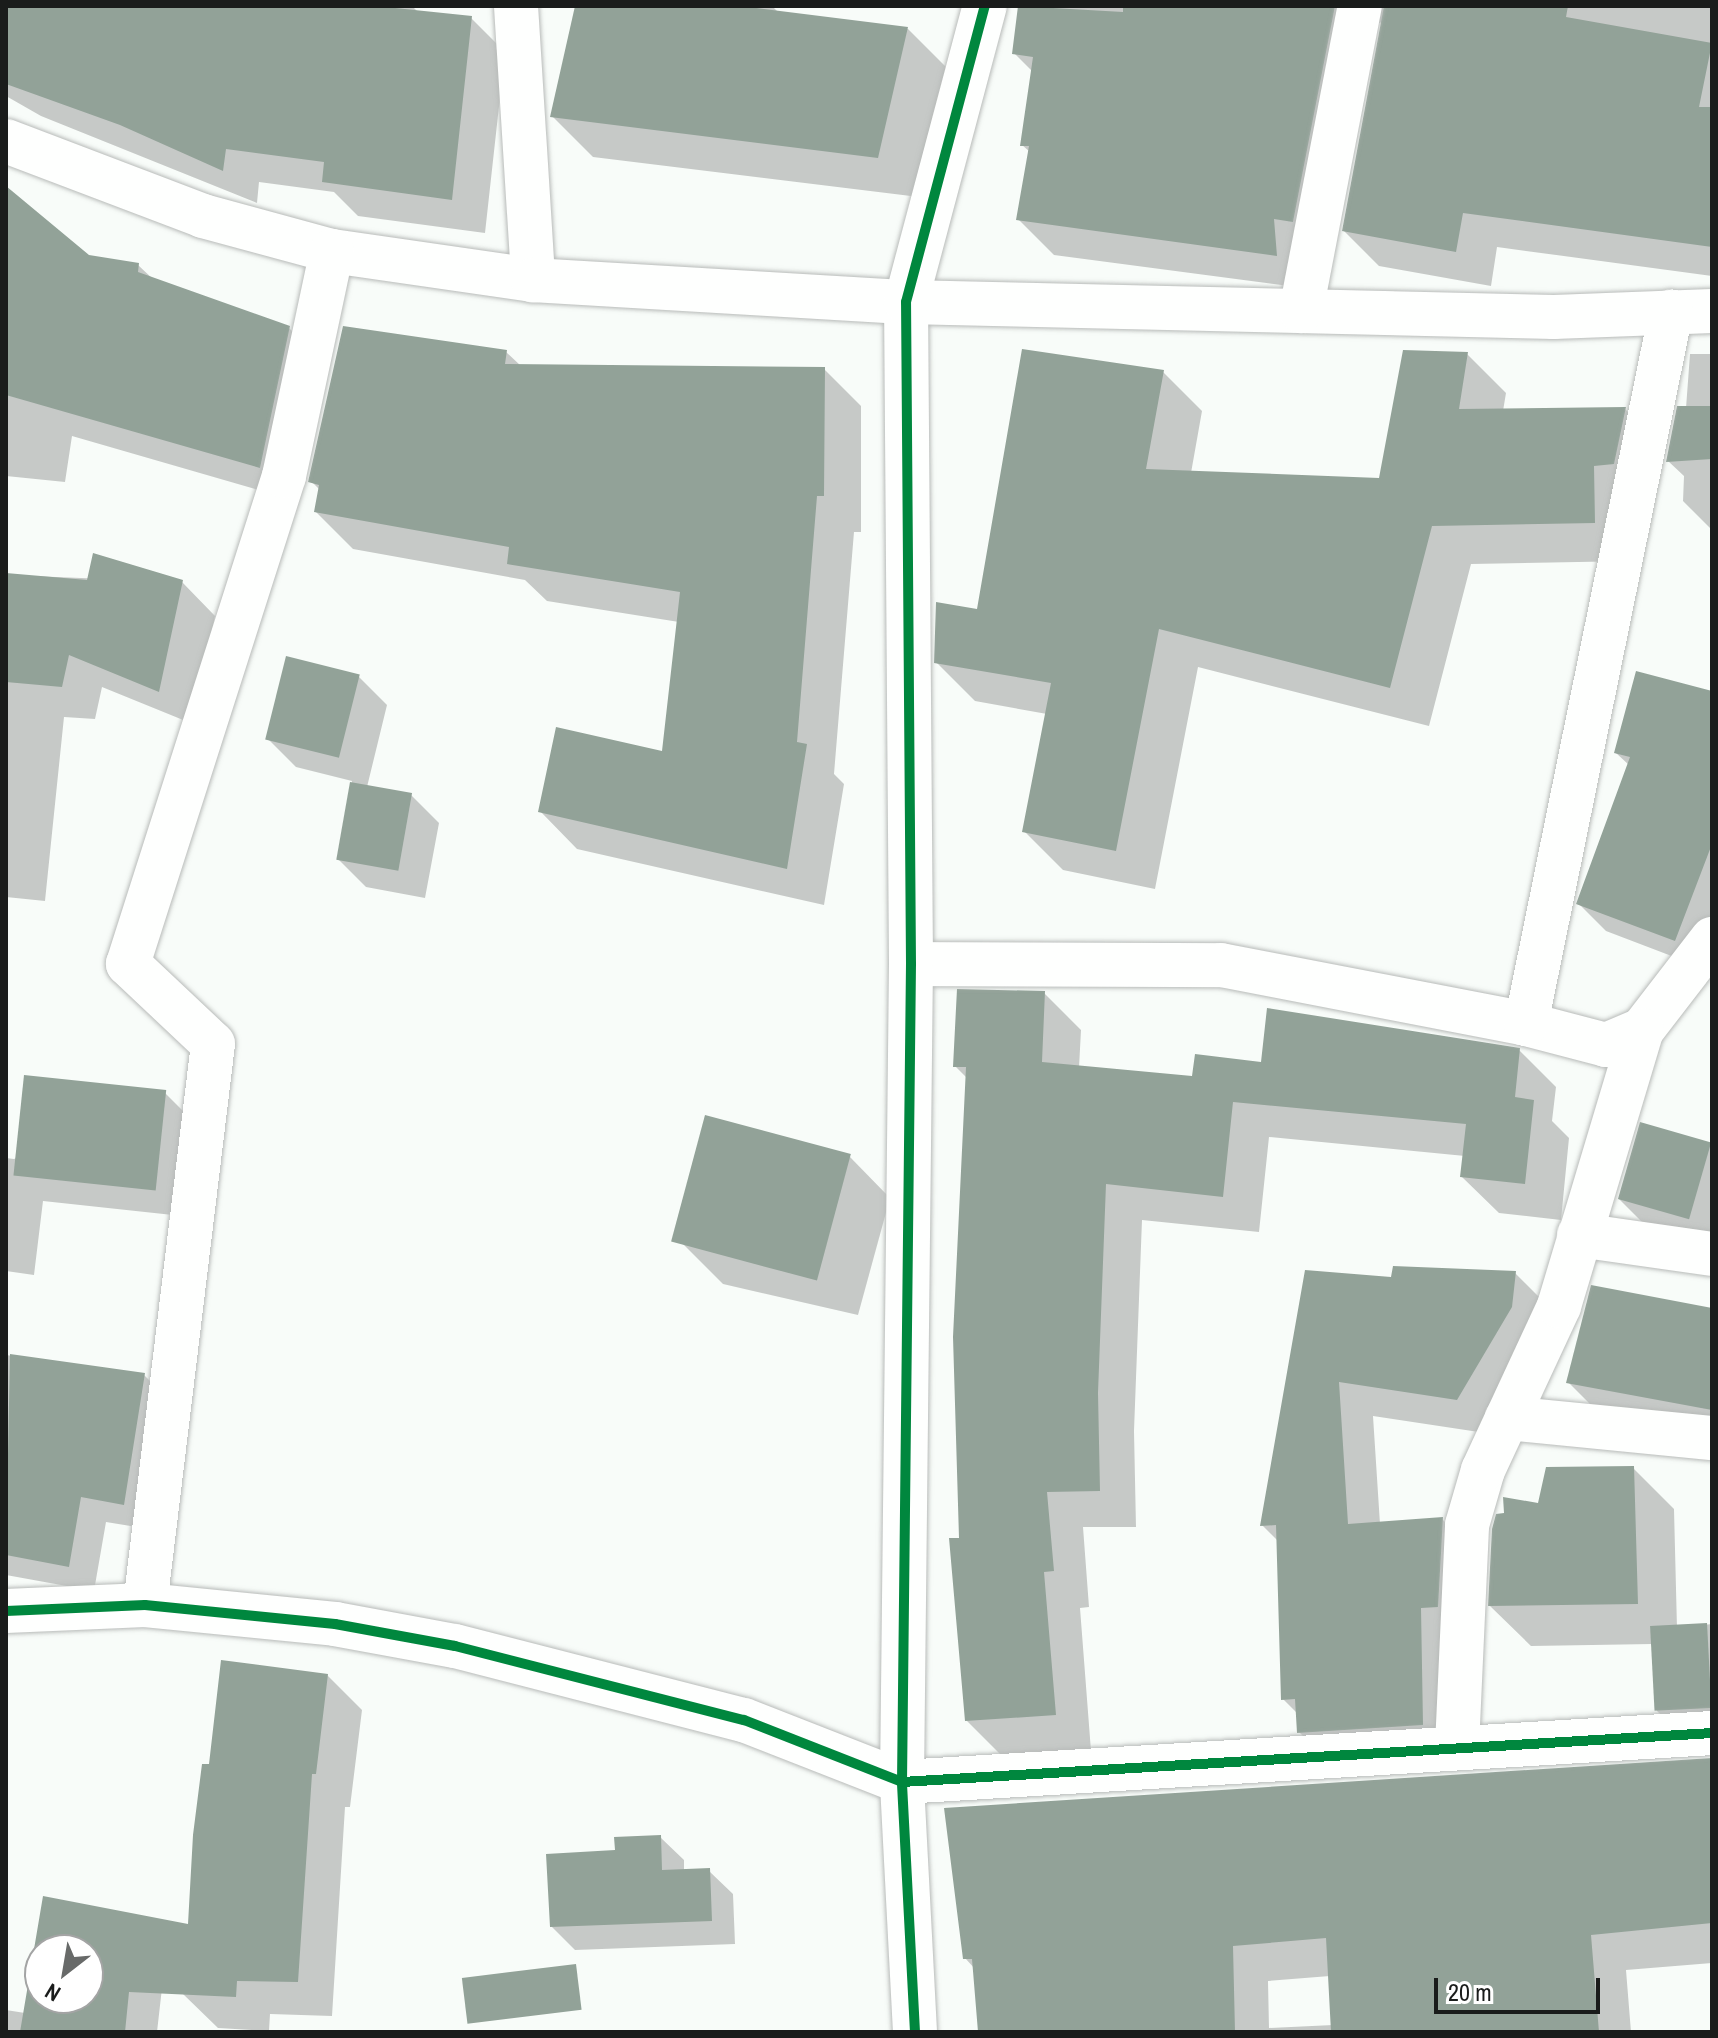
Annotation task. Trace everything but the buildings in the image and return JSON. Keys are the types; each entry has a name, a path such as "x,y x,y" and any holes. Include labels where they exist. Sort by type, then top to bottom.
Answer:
{"street":[{"path":"516,6 533,280"},
{"path":"915,2032 902,1782 911,964 906,302 985,6"},
{"path":"1301,311 1360,6"},
{"path":"6,141 203,216 332,251 533,280 906,302 1554,317 1691,312 1526,1024"},
{"path":"145,1605 213,1044 128,964 284,476 332,251"},
{"path":"1457,1747 1467,1525 1483,1470 1554,1319 1642,1030 1712,939"},
{"path":"911,964 1221,965 1526,1024 1606,1045 1642,1030"},
{"path":"1579,1235 1712,1254"},
{"path":"1507,1418 1712,1438"},
{"path":"6,1611 145,1605 335,1624 575,1673 744,1720 902,1782 1712,1733"}],"cycle path":[{"path":"915,2032 902,1782 911,964 906,302 985,6"},
{"path":"6,1611 145,1605 335,1624 455,1646 744,1720 902,1782 1712,1733"}]}
